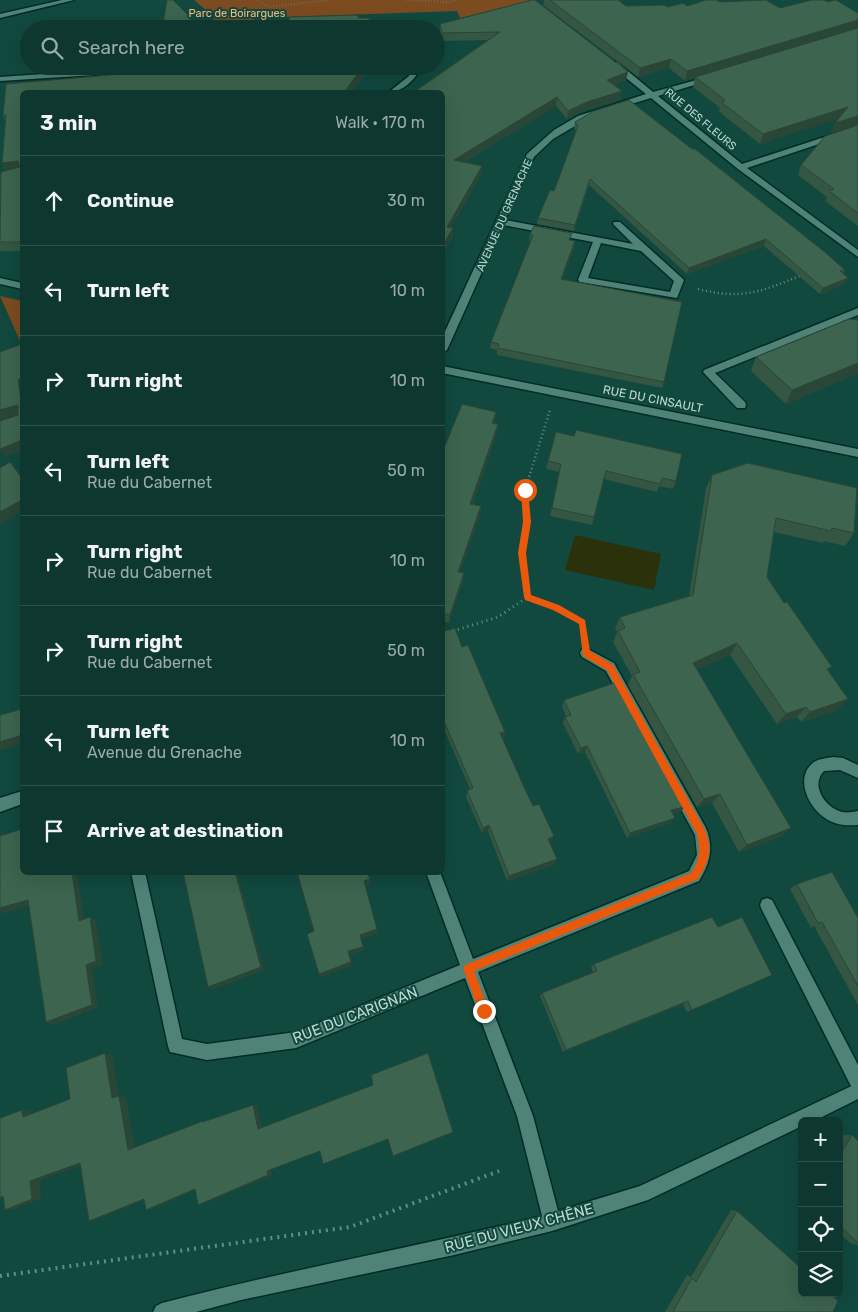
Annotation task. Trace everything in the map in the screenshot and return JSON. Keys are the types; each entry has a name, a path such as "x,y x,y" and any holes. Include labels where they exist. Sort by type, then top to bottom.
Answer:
{"street":[{"path":"0,16 71,0"},
{"name":"RUE DES FLEURS","path":"606,58 741,167 858,254"},
{"path":"0,79 42,75"},
{"path":"395,90 413,75"},
{"name":"AVENUE DU GRENACHE","path":"445,343 530,156 541,144 571,122 589,114 718,75"},
{"path":"741,167 858,128"},
{"path":"0,178 20,175"},
{"path":"501,222 642,248"},
{"path":"598,240 584,280 674,296 680,280 617,224"},
{"path":"0,281 20,286"},
{"path":"741,406 708,372 858,311"},
{"name":"RUE DU CINSAULT","path":"445,370 858,453"},
{"path":"468,968 694,876 702,864 706,849 701,833 610,667 586,653"},
{"path":"857,770 846,765 826,764 812,774 810,783 816,802 823,810 843,819 858,818"},
{"path":"0,805 20,799"},
{"name":"RUE DU CARIGNAN","path":"139,875 176,1046 207,1052 296,1040 468,968"},
{"path":"434,875 525,1116 552,1222"},
{"path":"767,905 858,1082"},
{"name":"RUE DU VIEUX CHÊNE","path":"162,1312 241,1290 454,1246 552,1222 642,1194 858,1092"}],"path":[{"path":"257,0 269,6 277,7 330,0"},
{"path":"407,0 450,2 456,0"},
{"path":"680,280 690,287 719,295 736,296 748,295 804,274"},
{"path":"528,597 522,553 527,522 525,490 543,438 555,392"},
{"path":"452,631 498,617 528,597"},
{"path":"528,597 556,608 582,623 586,653"},
{"path":"0,1276 350,1227 499,1171"}],"green space":[{"name":"Parc de Boirargues","path":"194,0 534,0 460,18 457,11 255,18 254,20 213,20 215,18"},
{"path":"0,296 20,301 20,341"}],"shaded area":[{"path":"575,535 661,554 654,590 565,570"}],"building":[{"path":"167,0 173,0 191,18 191,20 164,20"},
{"path":"535,0 628,72 607,80 622,91 587,102 568,111 557,97 454,160 482,166 447,227 453,228 445,242 445,90 417,90 438,75 445,75 445,70 500,32 445,33 445,23"},
{"path":"550,0 618,0 626,6 664,5 668,7 683,3 687,6 706,0 717,0 720,2 766,0 780,8 812,0 824,0 827,2 836,0 858,13 858,20 687,71 671,59 640,68"},
{"path":"358,15 358,18 369,18 369,20 289,20 289,17"},
{"path":"858,28 858,116 835,123 848,107 763,134 725,105 722,102 725,100 695,77"},
{"path":"109,75 357,75 346,90 20,90 20,167 18,161 2,163 6,115 3,115 6,84"},
{"path":"629,100 692,149 695,149 826,253 845,270 840,271 848,278 823,288 766,239 689,268 590,179 575,225 538,218 550,190 554,191 578,126 575,122 594,111"},
{"path":"858,125 858,213 829,191 834,189 801,165 825,136"},
{"path":"20,167 20,242 0,242 1,172"},
{"path":"534,226 572,233 569,240 575,241 561,279 682,302 664,382 498,348 499,344 491,342 533,235 530,234"},
{"path":"849,319 858,320 858,363 792,390 756,357"},
{"path":"20,345 20,379 18,380 20,393 20,441 0,449 0,421 18,415 18,405 0,410 0,352"},
{"path":"462,404 496,412 492,423 498,424 470,504 481,506 458,572 464,573 450,615 445,614 445,446"},
{"path":"576,430 682,454 676,481 662,478 660,484 606,471 594,517 552,508 561,464 548,461 556,432 574,436"},
{"path":"10,462 20,475 20,501 0,512 0,468"},
{"path":"748,463 857,488 854,533 832,528 831,531 776,518 767,577 784,603 787,602 832,667 827,669 848,699 810,712 806,707 786,714 737,643 693,663 791,828 747,845 720,794 704,799 633,674 640,672 618,631 625,628 620,617 693,595 712,475"},
{"path":"455,628 462,647 468,645 505,732 500,733 533,806 539,804 554,836 548,839 557,859 509,876 489,825 483,828 467,791 473,788 445,724 445,631"},
{"path":"617,682 685,807 671,810 675,818 630,833 587,746 581,748 565,717 571,715 564,700"},
{"path":"20,710 20,736 0,742 0,715"},
{"path":"20,830 20,875 72,875 79,921 90,917 96,961 86,965 92,1005 46,1022 28,900 0,908 0,836"},
{"path":"832,872 858,918 858,986 822,922 818,923 797,884"},
{"path":"184,875 236,875 261,967 208,987"},
{"path":"298,875 368,875 370,879 364,881 377,929 360,935 363,947 348,951 351,962 319,974 307,934 314,931"},
{"path":"712,917 718,927 742,917 772,975 692,1010 688,1001 566,1050 542,993 597,971 594,964"},
{"path":"105,1053 112,1098 119,1096 128,1150 203,1121 253,1105 258,1129 373,1085 371,1075 428,1053 453,1132 393,1156 388,1139 323,1164 320,1151 267,1171 268,1175 198,1205 195,1189 146,1210 144,1199 89,1221 80,1163 30,1181 32,1199 5,1210 3,1196 0,1198 0,1118 22,1110 23,1117 70,1099 66,1068"},
{"path":"852,1135 858,1141 858,1243 843,1229 843,1150"},
{"path":"737,1211 798,1265 798,1297 834,1297 838,1301 833,1312 673,1312 692,1278 696,1282"}],"route":[{"path":"484,1011 468,968 694,876 702,864 706,849 701,833 610,667 586,653 582,623 556,608 528,597 522,553 527,522 525,490"}]}
